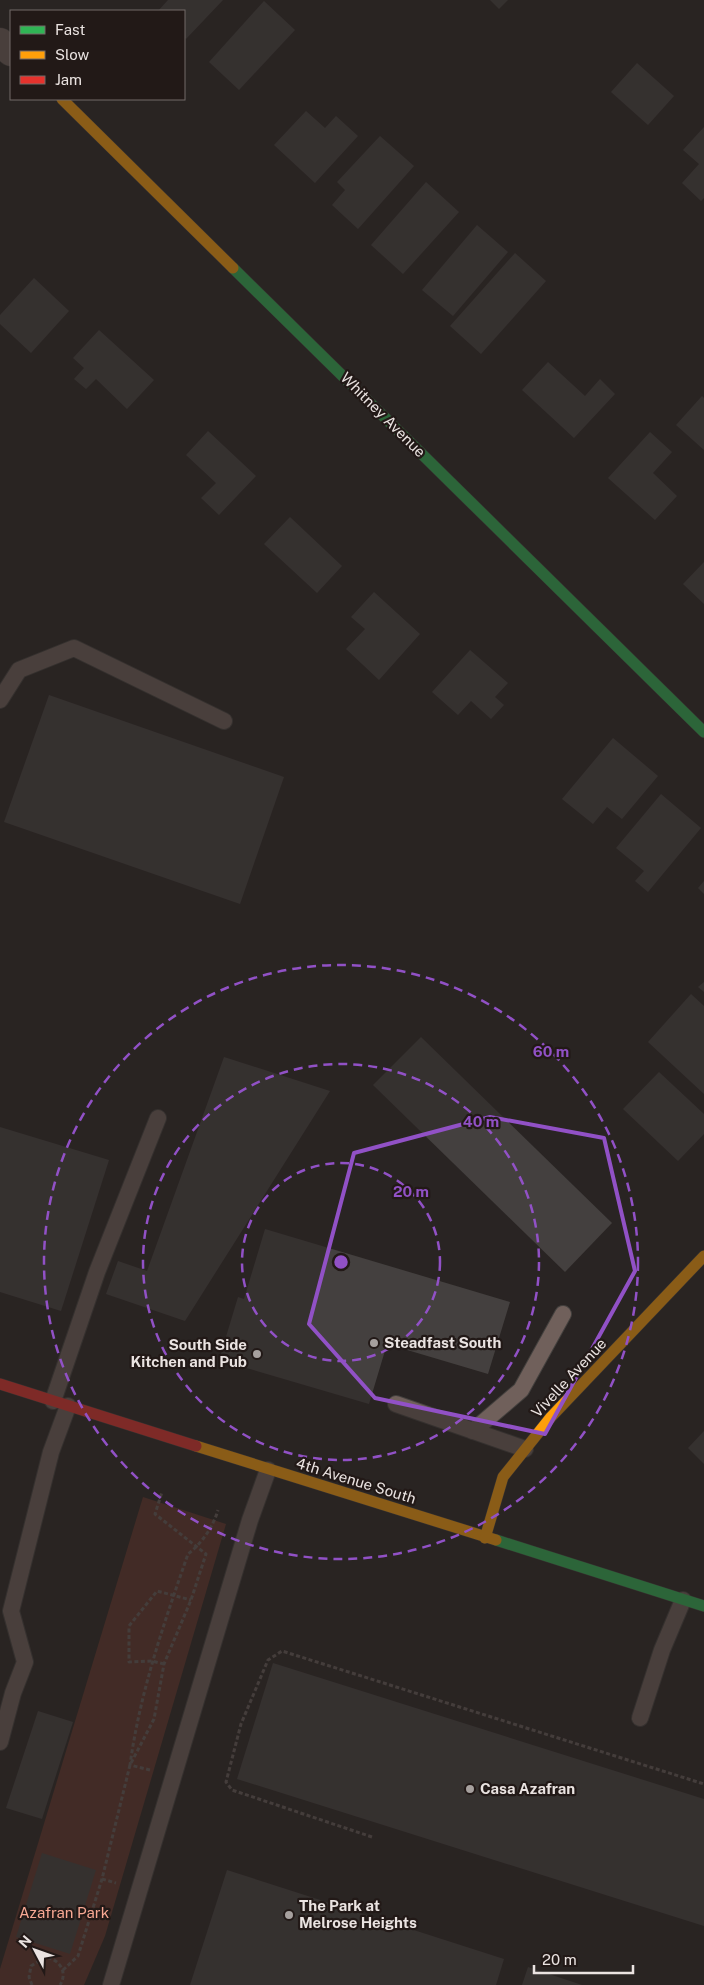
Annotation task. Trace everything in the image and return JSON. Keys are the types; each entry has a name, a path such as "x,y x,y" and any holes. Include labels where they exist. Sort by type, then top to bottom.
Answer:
{"street":[{"path":"0,42 10,51"},
{"name":"Whitney Avenue","path":"63,100 704,732"},
{"name":"Vivelle Avenue","path":"485,1538 503,1477 557,1411 704,1256"},
{"name":"4th Avenue South","path":"0,1384 704,1606"}],"lane":[{"path":"0,700 19,670 74,648 224,721"},
{"path":"0,1742 13,1693 25,1662 11,1610 51,1452 61,1403 97,1272 158,1118"},
{"path":"473,1431 521,1390 563,1314"},
{"path":"396,1404 525,1449"},
{"path":"111,1985 244,1539 268,1470"},
{"path":"640,1718 662,1650 683,1600"}],"path":[{"path":"130,1765 154,1719 164,1664 191,1600 206,1554 155,1514 162,1492"},
{"path":"60,1985 63,1970 78,1956 102,1880 130,1765 135,1728 152,1661 188,1554 196,1548 214,1523 218,1510"},
{"path":"164,1664 152,1661 129,1662 129,1626 157,1590 191,1600"},
{"path":"372,1837 232,1790 226,1782 241,1724 268,1660 282,1651 704,1784"},
{"path":"130,1765 156,1772"},
{"path":"32,1985 29,1971 40,1959 51,1958 63,1970"}],"highlighted area":[{"path":"490,1117 604,1138 635,1271 545,1434 375,1398 309,1324 354,1153"}],"green space":[{"name":"Azafran Park","path":"143,1497 226,1524 105,1936 84,1985 0,1985 0,1969"}],"building":[{"path":"168,0 223,0 186,39 185,10 159,10"},
{"path":"490,0 508,0 499,9"},
{"path":"264,1 295,30 239,90 209,62"},
{"path":"637,63 674,96 648,125 611,92"},
{"path":"306,111 325,128 336,116 358,136 315,183 274,145"},
{"path":"704,127 704,198 701,201 682,183 699,164 683,150"},
{"path":"380,136 414,166 358,229 332,205 345,190 337,182"},
{"path":"426,182 459,212 403,274 371,245"},
{"path":"477,225 508,252 453,316 422,290"},
{"path":"515,253 546,281 481,354 450,326"},
{"path":"34,278 69,311 31,353 0,324 0,315"},
{"path":"99,330 154,380 127,409 96,379 86,389 74,379 84,368 73,358"},
{"path":"548,362 585,396 600,379 615,394 574,438 522,390"},
{"path":"702,396 704,398 704,450 676,425"},
{"path":"208,431 256,476 219,515 201,498 216,483 186,455"},
{"path":"650,432 672,452 653,473 677,496 655,520 608,478"},
{"path":"290,517 342,566 317,593 264,544"},
{"path":"704,562 704,604 683,584"},
{"path":"374,592 420,634 379,680 346,649 365,629 351,617"},
{"path":"470,650 508,683 495,697 504,705 491,719 471,701 458,715 432,692"},
{"path":"49,695 284,777 240,904 4,822"},
{"path":"613,738 658,776 622,819 607,807 593,824 562,799"},
{"path":"661,794 701,828 648,892 635,881 644,871 616,848"},
{"path":"704,881 704,894 698,888"},
{"path":"704,982 704,992 698,987"},
{"path":"691,994 704,1006 704,1094 648,1042"},
{"path":"421,1037 612,1223 565,1272 373,1085"},
{"path":"224,1057 330,1091 185,1321 106,1294 118,1261 147,1271"},
{"path":"659,1072 704,1114 704,1134 678,1161 623,1109"},
{"path":"0,1127 109,1160 61,1311 0,1292"},
{"path":"265,1229 510,1302 488,1374 387,1344 369,1404 219,1360 238,1297 244,1299"},
{"path":"704,1431 704,1464 688,1448"},
{"name":"Casa Azafran","path":"273,1663 704,1799 704,1926 237,1779"},
{"path":"38,1711 73,1722 42,1819 6,1808"},
{"path":"42,1853 96,1870 70,1954 16,1937"},
{"name":"The Park at Melrose Heights","path":"227,1870 504,1959 496,1985 190,1985"},
{"path":"528,1967 582,1985 522,1985"}],"traffic: fast":[{"path":"233,268 704,732"},
{"path":"496,1540 704,1606"}],"traffic: slow":[{"path":"63,100 233,268"},
{"path":"485,1538 503,1477 551,1417 704,1256"},
{"path":"196,1446 496,1540"}],"traffic: jam":[{"path":"0,1384 196,1446"}],"place":[{"name":"Steadfast South","path":"374,1343"},
{"name":"South Side Kitchen and Pub","path":"257,1354"},
{"name":"Casa Azafran","path":"470,1789"},
{"name":"The Park at Melrose Heights","path":"289,1915"}]}
